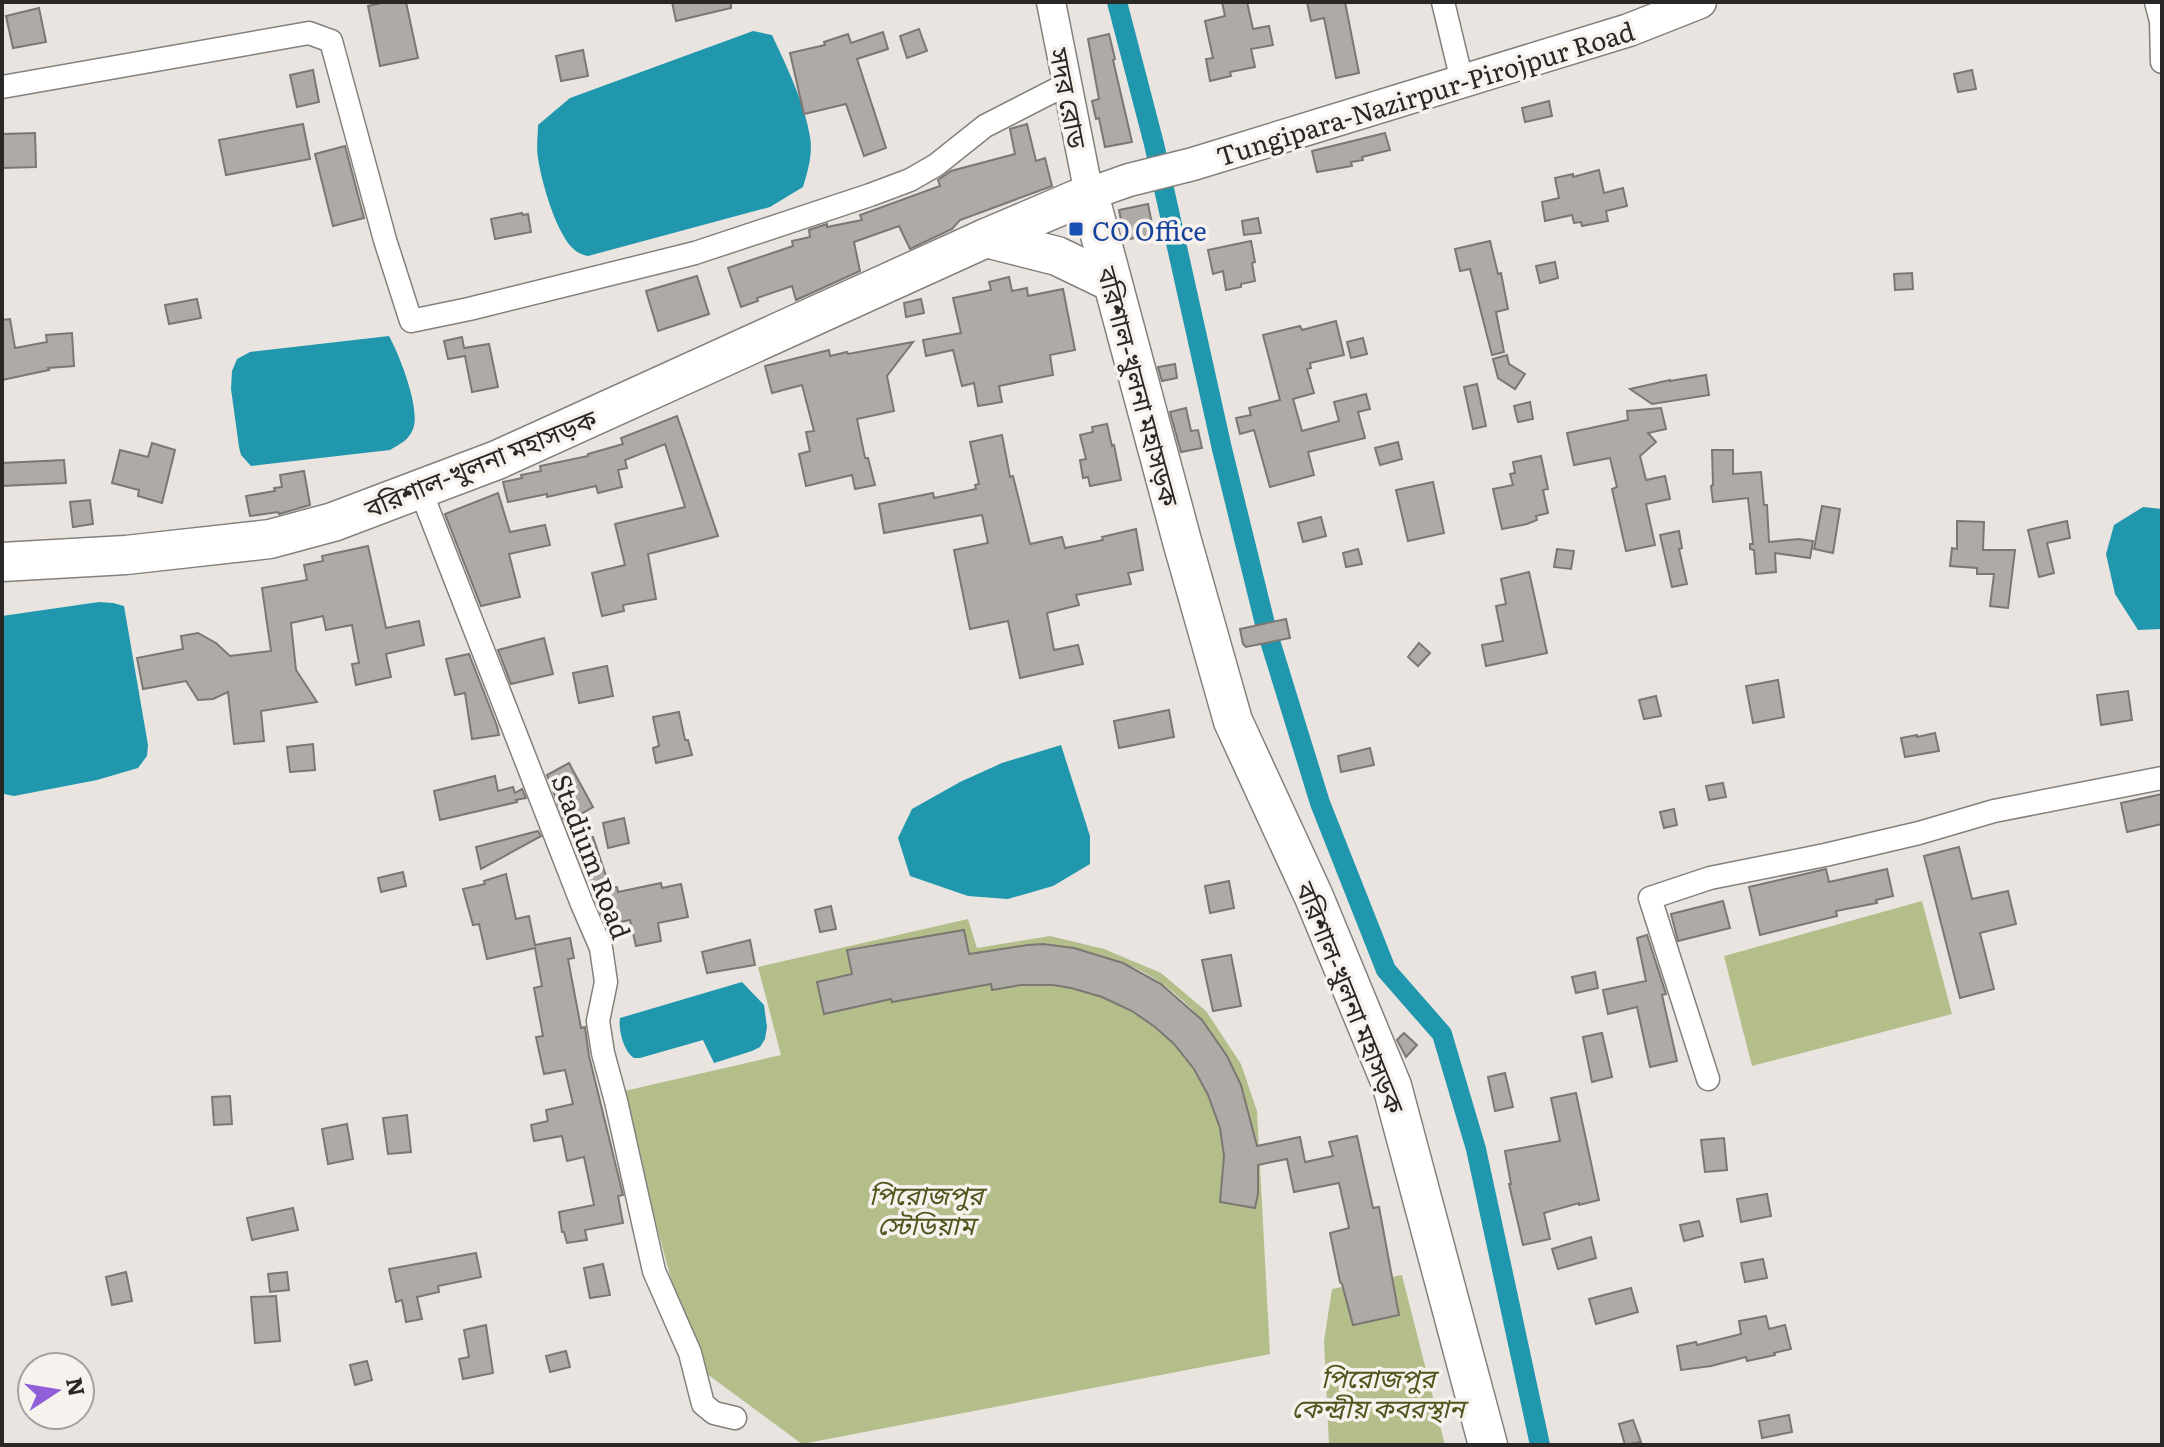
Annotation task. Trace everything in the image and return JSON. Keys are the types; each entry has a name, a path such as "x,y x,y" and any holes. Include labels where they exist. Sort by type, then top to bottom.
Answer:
{"highway":[{"name":"বরিশাল-খুলনা মহাসড়ক","path":"2,562 126,555 270,539 333,522 497,460 1089,194 1233,721 1314,897 1392,1086 1488,1445"},
{"path":"986,238 1057,256 1111,282"}],"main road":[{"name":"Tungipara-Nazirpur-Pirojpur Road","path":"1089,194 1629,30 1700,2"}],"street":[{"name":"সদর রোড","path":"1051,2 1089,194"},
{"path":"1443,2 1462,81"},
{"path":"2156,2 2161,21 2162,62"},
{"path":"2,87 309,33 331,41 385,240 411,321 695,253 870,195 910,180 936,165 985,126 1067,84"},
{"name":"Stadium Road","path":"420,489 601,948 606,982 598,1021 603,1053 654,1271 690,1353 703,1404 714,1413 735,1418"},
{"path":"1708,1079 1650,898 1710,878 1919,833 1994,811 2162,778"}],"green space":[{"path":"1922,901 1952,1014 1752,1066 1724,956"},
{"name":"পিরোজপুর স্টেডিয়াম","path":"968,919 977,948 1050,936 1104,949 1161,973 1206,1011 1241,1064 1257,1111 1270,1354 802,1444 703,1371 682,1319 620,1092 781,1055 758,967","holes":["964,930 974,987 892,1002 882,945","876,944 880,962 847,950","1043,944 1121,962 1149,975 1196,1014 1230,1064 1242,1092 1257,1151 1258,1194 1223,1142 1213,1106 1200,1078 1173,1043 1118,1003 1076,988 1046,985 992,990 984,951","870,970 877,1002 825,1014 817,982"]},
{"name":"পিরোজপুর কেন্দ্রীয় কবরস্থান","path":"1402,1275 1445,1445 1329,1445 1324,1341 1332,1289"}],"water":[{"path":"753,31 772,35 804,111 811,149 803,187 770,207 588,256 576,251 562,234 546,194 537,154 538,125 570,98"},
{"path":"389,336 403,368 414,409 413,429 404,441 390,450 251,466 241,455 231,389 232,371 237,359 250,352"},
{"path":"2143,507 2162,509 2161,629 2138,630 2115,594 2106,554 2114,525"},
{"path":"99,602 124,606 148,745 147,756 138,768 97,780 14,796 4,794 2,616"},
{"path":"1061,745 1090,836 1090,864 1053,886 1008,899 968,896 910,876 898,838 912,809 1002,763"},
{"path":"742,982 764,1005 767,1027 760,1047 714,1063 703,1040 640,1058 634,1058 627,1051 620,1018"}],"building":[{"path":"406,2 418,58 380,66 368,6"},
{"path":"672,2 731,2 731,8 676,21"},
{"path":"1222,2 1247,2 1253,29 1269,26 1273,45 1251,49 1255,67 1230,72 1231,76 1210,81 1206,59 1213,58 1205,21 1225,16"},
{"path":"1307,2 1345,2 1359,73 1336,78 1324,18 1311,21"},
{"path":"39,8 46,42 13,48 6,16"},
{"path":"919,29 927,51 907,58 900,36"},
{"path":"883,32 888,49 857,59 886,148 864,156 846,104 804,114 790,53 825,45 824,42 848,34 851,43"},
{"path":"1109,34 1132,142 1105,147 1092,101 1099,99 1088,39"},
{"path":"583,50 588,76 561,81 556,56"},
{"path":"313,70 319,102 297,107 290,75"},
{"path":"1972,70 1976,89 1958,92 1954,74"},
{"path":"1549,101 1552,116 1525,122 1522,108"},
{"path":"303,124 310,159 226,175 219,140"},
{"path":"1027,124 1036,161 1045,158 1052,186 960,220 952,229 910,249 899,226 854,242 860,271 796,300 792,286 741,307 728,268 793,246 792,241 810,237 809,230 827,224 827,227 862,220 860,215 940,186 938,180 951,171 1015,154 1010,129"},
{"path":"35,133 36,167 2,168 2,134"},
{"path":"1385,133 1390,150 1362,157 1363,160 1351,162 1352,166 1317,172 1312,151"},
{"path":"345,146 364,218 333,226 315,154"},
{"path":"1599,170 1604,193 1623,188 1627,206 1606,211 1608,221 1582,226 1581,222 1574,223 1572,215 1545,221 1542,202 1559,198 1555,178"},
{"path":"1148,204 1154,234 1125,240 1119,210"},
{"path":"528,214 531,232 495,239 491,219"},
{"path":"1258,218 1261,233 1244,235 1242,221"},
{"path":"1251,241 1255,281 1226,290 1223,271 1213,274 1208,250"},
{"path":"1490,241 1498,274 1501,273 1508,309 1496,312 1504,352 1492,355 1470,269 1460,271 1455,249"},
{"path":"1555,262 1558,278 1540,283 1536,266"},
{"path":"1912,273 1913,289 1895,290 1894,274"},
{"path":"697,276 709,314 658,331 646,291"},
{"path":"1009,277 1012,291 1027,288 1028,296 1063,289 1075,350 1050,355 1053,375 999,386 1002,402 978,406 974,383 962,386 953,350 926,356 923,340 961,333 953,298 991,290 989,282"},
{"path":"197,299 201,318 169,324 165,305"},
{"path":"921,299 924,313 906,317 904,303"},
{"path":"10,319 15,348 47,342 46,335 72,333 74,366 48,368 2,380 2,320"},
{"path":"1336,321 1344,355 1310,363 1311,368 1307,369 1314,393 1293,399 1302,431 1339,421 1334,402 1366,394 1370,409 1358,412 1365,438 1308,452 1314,475 1270,487 1254,430 1240,434 1236,418 1251,415 1249,408 1280,400 1263,335 1300,326 1302,330"},
{"path":"462,337 464,348 489,344 498,387 472,392 465,356 448,359 444,341"},
{"path":"1363,338 1367,354 1351,358 1347,342"},
{"path":"913,342 887,376 894,411 857,419 865,458 868,458 875,485 855,489 852,475 806,486 799,454 810,451 806,432 814,431 802,385 772,393 765,366 829,350 830,356"},
{"path":"1507,355 1509,364 1525,374 1515,389 1498,378 1493,359"},
{"path":"1175,364 1177,378 1162,381 1158,367"},
{"path":"1706,375 1709,395 1652,404 1630,389 1670,380"},
{"path":"1477,384 1486,426 1473,429 1464,387"},
{"path":"1530,402 1533,419 1518,422 1514,406"},
{"path":"1186,408 1191,431 1198,430 1202,448 1181,452 1170,412"},
{"path":"1661,408 1666,429 1648,433 1656,442 1640,456 1646,480 1665,476 1670,499 1646,504 1655,545 1626,551 1612,489 1617,487 1610,458 1574,465 1567,433 1628,420 1627,411"},
{"path":"677,416 718,536 648,554 656,599 623,605 624,611 602,616 592,573 625,565 615,524 685,507 665,444 625,460 627,468 618,470 622,487 598,493 596,486 508,502 503,482 541,471 540,466 588,456 623,444 621,438"},
{"path":"1107,424 1121,480 1090,486 1088,477 1083,478 1080,460 1086,459 1080,435 1093,432 1092,427"},
{"path":"1002,435 1010,477 1013,476 1030,544 1062,537 1065,548 1136,529 1143,570 1128,573 1131,584 1076,595 1079,605 1047,613 1054,650 1078,645 1083,664 1020,678 1008,621 970,629 954,550 988,543 982,515 884,533 879,504 933,493 934,498 976,489 975,485 979,484 970,442"},
{"path":"1398,442 1402,459 1380,465 1375,448"},
{"path":"152,443 175,450 162,503 138,496 139,490 112,483 120,450 148,457"},
{"path":"1712,450 1733,450 1733,474 1761,472 1769,542 1813,541 1810,558 1775,553 1776,572 1756,574 1754,550 1750,549 1750,544 1753,544 1748,498 1713,502"},
{"path":"1541,456 1548,489 1543,490 1548,513 1536,516 1537,520 1527,524 1502,529 1493,489 1513,485 1510,474 1515,473 1513,462"},
{"path":"64,460 66,483 2,486 2,463"},
{"path":"304,471 310,505 279,514 250,516 246,496 275,491 274,488 282,487 280,475"},
{"path":"1433,482 1444,533 1408,541 1396,490"},
{"path":"498,493 510,532 545,525 550,545 509,554 520,597 481,606 445,514"},
{"path":"90,500 93,524 73,527 70,502"},
{"path":"1822,506 1840,509 1833,553 1814,549"},
{"path":"1321,517 1326,536 1303,542 1298,523"},
{"path":"1957,521 1984,522 1983,550 2015,550 2008,608 1990,606 1994,574 1977,574 1977,568 1950,566 1952,548 1957,549"},
{"path":"2067,521 2070,538 2047,543 2054,573 2039,577 2028,530"},
{"path":"1679,531 1682,548 1679,549 1687,584 1672,587 1660,535"},
{"path":"368,546 386,628 419,621 424,645 386,654 391,677 356,685 352,664 359,663 352,625 326,630 323,616 291,623 296,670 317,702 261,711 264,741 234,744 228,692 213,699 198,700 186,681 143,689 137,658 183,649 181,636 198,633 230,656 271,651 262,588 307,580 304,565 323,561 322,556"},
{"path":"1358,549 1362,564 1346,567 1343,553"},
{"path":"1557,549 1574,551 1571,569 1554,567"},
{"path":"1529,572 1547,653 1486,666 1482,645 1503,641 1496,606 1506,604 1501,579"},
{"path":"1286,619 1290,638 1246,647 1243,644 1240,629"},
{"path":"544,638 553,674 511,684 498,650"},
{"path":"1419,643 1430,653 1418,666 1408,657"},
{"path":"469,654 499,735 472,739 465,693 455,695 446,659"},
{"path":"607,666 613,696 579,703 573,673"},
{"path":"1778,680 1784,717 1753,723 1746,686"},
{"path":"2128,691 2132,720 2101,725 2097,695"},
{"path":"1656,696 1661,716 1644,719 1639,700"},
{"path":"1169,710 1174,737 1119,748 1114,721"},
{"path":"679,712 692,755 656,763 653,748 659,746 653,717"},
{"path":"1935,733 1939,751 1905,757 1901,738"},
{"path":"313,744 315,770 290,772 287,747"},
{"path":"1370,748 1374,765 1341,772 1338,756"},
{"path":"569,763 593,807 565,823 547,775"},
{"path":"495,776 498,791 513,787 515,793 522,789 526,798 440,820 434,791"},
{"path":"1723,783 1726,797 1709,800 1706,786"},
{"path":"2162,794 2162,824 2127,832 2121,803"},
{"path":"1674,809 1677,825 1664,828 1660,812"},
{"path":"624,818 629,843 608,848 603,823"},
{"path":"538,831 541,836 481,869 476,847"},
{"path":"593,837 610,888 617,887 618,892 661,883 662,888 681,884 688,917 658,923 661,941 636,946 630,920 606,925 590,875 586,876 576,851 585,848 583,840"},
{"path":"1959,847 1972,899 2008,891 2016,924 1980,933 1994,989 1960,998 1924,856"},
{"path":"1826,869 1829,882 1887,869 1893,896 1876,900 1877,903 1836,911 1837,916 1760,935 1749,887"},
{"path":"403,872 406,886 381,892 378,878"},
{"path":"506,874 516,919 529,916 535,945 570,938 574,958 568,959 581,1028 585,1027 589,1056 623,1195 618,1196 623,1223 585,1230 587,1240 567,1243 559,1212 594,1205 584,1157 567,1161 562,1136 534,1141 531,1125 548,1121 546,1110 573,1104 565,1070 544,1074 536,1037 543,1036 534,988 542,986 535,948 487,959 479,924 473,925 463,889 485,884 484,881"},
{"path":"1229,881 1234,908 1210,913 1205,886"},
{"path":"1723,901 1730,928 1678,941 1671,914"},
{"path":"831,906 836,929 820,932 815,910"},
{"path":"964,930 969,954 1043,944 1074,948 1123,963 1161,984 1202,1020 1227,1056 1241,1085 1257,1146 1300,1137 1305,1162 1333,1156 1329,1142 1357,1136 1373,1208 1379,1207 1399,1315 1353,1325 1330,1233 1349,1228 1339,1183 1294,1192 1287,1159 1258,1165 1255,1208 1220,1202 1224,1156 1220,1128 1208,1095 1194,1069 1174,1044 1132,1011 1102,997 1071,988 1021,985 992,990 991,984 892,1002 891,999 824,1014 817,982 852,974 847,950"},
{"path":"1647,935 1666,994 1662,995 1677,1061 1650,1067 1637,1007 1608,1014 1603,990 1646,981 1637,938"},
{"path":"750,940 755,965 707,973 702,952"},
{"path":"1231,955 1241,1006 1213,1011 1202,960"},
{"path":"1595,972 1598,988 1576,993 1572,977"},
{"path":"1404,1033 1417,1045 1406,1057 1397,1040"},
{"path":"1602,1033 1612,1077 1592,1082 1583,1037"},
{"path":"1505,1073 1513,1107 1495,1111 1488,1077"},
{"path":"1576,1093 1599,1200 1544,1213 1550,1239 1523,1245 1505,1151 1560,1141 1551,1098"},
{"path":"230,1096 232,1124 214,1125 212,1097"},
{"path":"407,1115 411,1152 388,1154 383,1118"},
{"path":"347,1124 353,1159 328,1164 322,1129"},
{"path":"1724,1138 1727,1170 1705,1172 1701,1140"},
{"path":"1767,1194 1771,1216 1741,1222 1737,1199"},
{"path":"293,1208 298,1230 252,1240 247,1218"},
{"path":"1699,1221 1703,1236 1684,1241 1680,1225"},
{"path":"1591,1237 1596,1258 1558,1269 1552,1249"},
{"path":"476,1253 481,1277 438,1286 439,1292 417,1297 422,1319 406,1322 402,1300 396,1302 389,1269"},
{"path":"1763,1259 1767,1278 1745,1282 1741,1263"},
{"path":"603,1264 610,1295 590,1298 584,1268"},
{"path":"126,1272 132,1301 112,1305 106,1277"},
{"path":"287,1272 289,1290 270,1292 268,1274"},
{"path":"1631,1288 1638,1312 1596,1324 1589,1299"},
{"path":"276,1296 280,1341 255,1343 251,1297"},
{"path":"1766,1316 1769,1329 1785,1325 1791,1349 1747,1361 1746,1357 1681,1370 1677,1346 1696,1342 1697,1345 1741,1334 1739,1321"},
{"path":"486,1325 493,1373 463,1379 459,1359 469,1357 464,1330"},
{"path":"566,1351 570,1367 550,1372 546,1356"},
{"path":"367,1361 372,1380 355,1385 350,1365"},
{"path":"1789,1415 1792,1432 1762,1438 1759,1421"},
{"path":"1633,1420 1641,1442 1625,1445 1619,1424"}],"waterway":[{"path":"1117,2 1154,144 1222,449 1266,628 1320,803 1386,970 1442,1034 1476,1149 1540,1445"}],"place":[{"name":"CO Office","path":"1076,229"}]}
